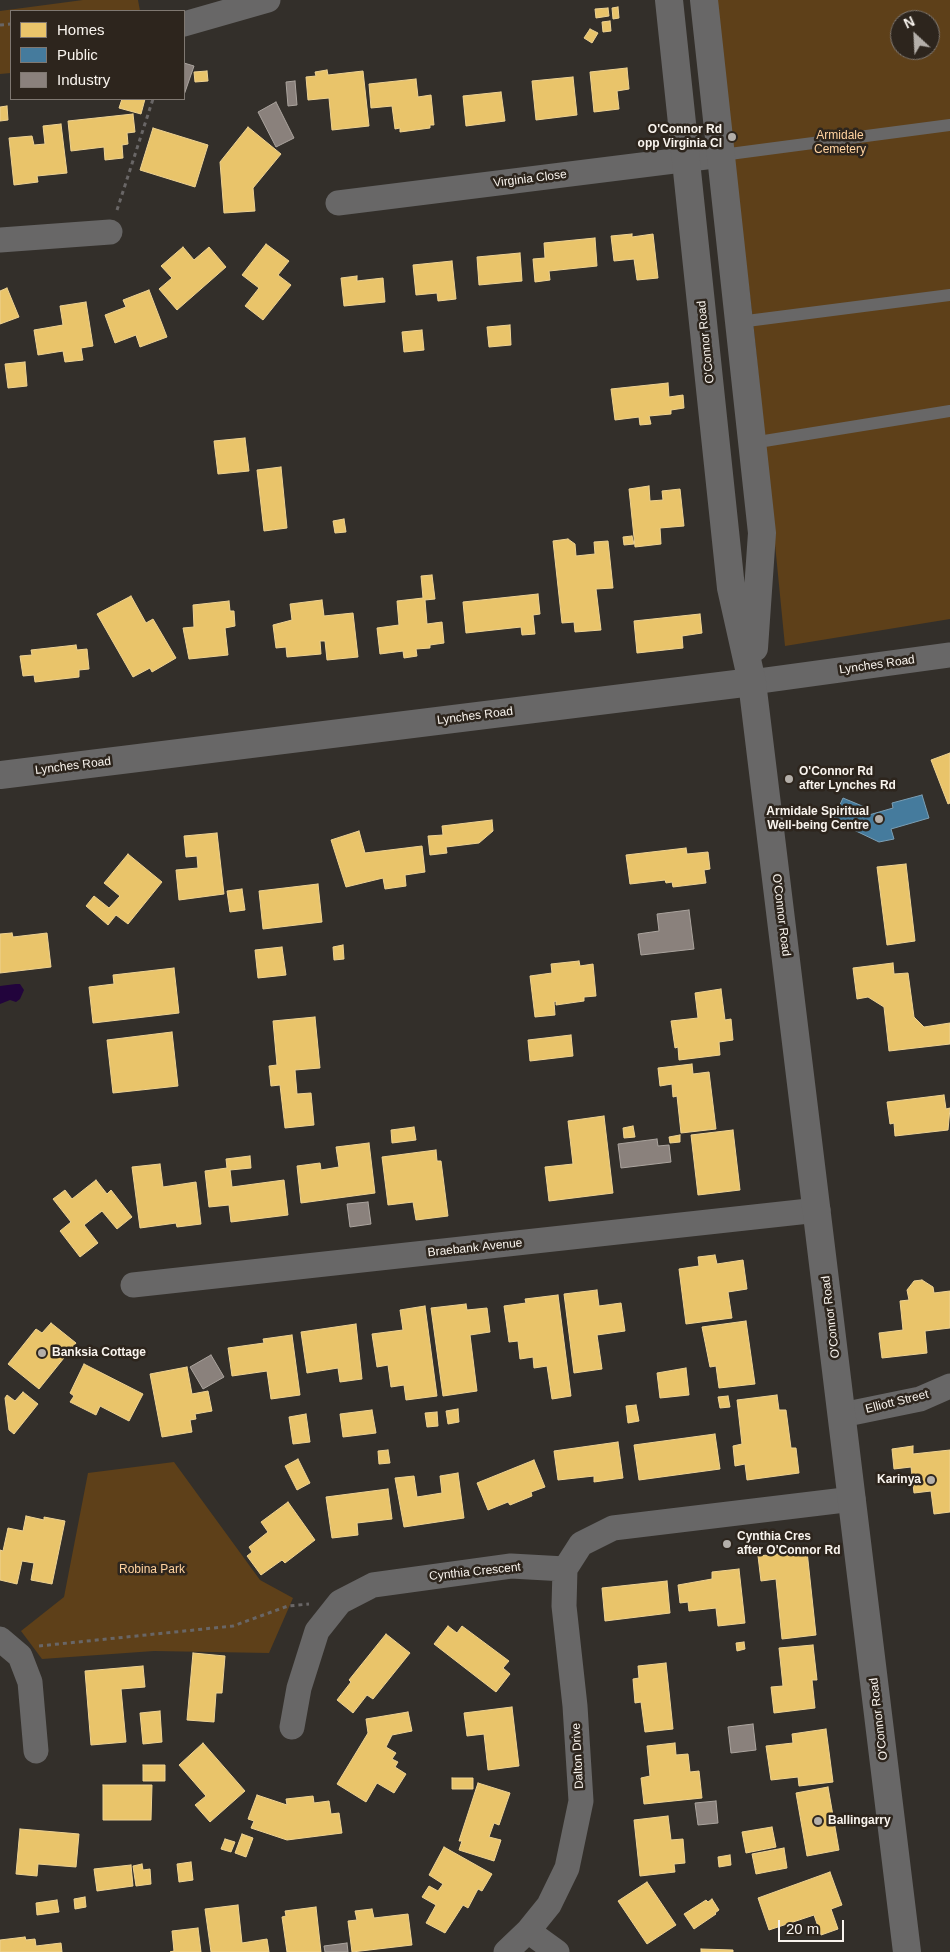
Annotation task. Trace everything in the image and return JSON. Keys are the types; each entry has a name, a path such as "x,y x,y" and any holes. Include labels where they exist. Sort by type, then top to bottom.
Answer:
{"street":[{"path":"185,24 268,0"},
{"name":"O'Connor Road","path":"669,0 731,588 752,682 818,1210 907,1952"},
{"name":"O'Connor Road","path":"704,0 762,533 752,682"},
{"name":"Virginia Close","path":"338,203 687,160 722,154"},
{"path":"0,240 110,232"},
{"name":"Lynches Road","path":"0,775 752,682 950,655"},
{"name":"Braebank Avenue","path":"133,1286 818,1210"},
{"name":"Elliott Street","path":"842,1415 920,1399 950,1386"},
{"path":"565,1569 581,1544 614,1528 853,1499"},
{"name":"Cynthia Crescent","path":"292,1727 299,1688 317,1631 340,1602 373,1585 511,1566 565,1569"},
{"name":"Dalton Drive","path":"506,1952 528,1931 549,1905 567,1868 581,1801 575,1706 564,1606 565,1569"},
{"path":"0,1639 20,1656 30,1682 36,1751"},
{"path":"528,1931 557,1952"}],"lane":[{"path":"722,154 950,125"},
{"path":"739,322 950,295"},
{"path":"752,443 950,411"}],"path":[{"path":"120,201 153,100"},
{"path":"35,1646 234,1626 288,1606 316,1604"}],"green space":[{"path":"83,0 138,0 140,10 10,10 10,73 0,74 0,11"},
{"name":"Armidale Cemetery","path":"713,0 950,0 950,619 785,646 753,320"},
{"name":"Robina Park","path":"174,1462 260,1580 293,1598 269,1653 154,1651 42,1659 21,1631 64,1597 88,1473"}],"shaded area":[{"path":"20,984 24,990 20,999 16,1002 10,1000 0,1004 0,986"}],"building: Homes":[{"path":"618,7 619,18 613,19 612,8"},
{"path":"608,8 609,16 596,18 595,9"},
{"path":"610,21 611,31 603,32 602,22"},
{"path":"590,29 598,33 592,43 584,38"},
{"path":"627,68 629,89 617,91 619,109 594,112 590,72"},
{"path":"327,70 328,75 363,71 369,126 332,130 329,98 308,100 306,77 316,76 315,72"},
{"path":"207,71 208,81 195,82 194,72"},
{"path":"573,77 577,115 536,120 532,81"},
{"path":"416,79 418,97 431,95 434,125 430,125 430,128 400,132 400,128 395,129 392,106 371,108 369,84"},
{"path":"501,92 505,121 466,126 463,96"},
{"path":"122,100 145,100 141,114 119,108"},
{"path":"7,106 8,120 0,121 0,107"},
{"path":"133,114 135,132 127,133 128,144 122,145 123,158 105,160 104,147 71,151 68,121"},
{"path":"61,124 67,173 37,176 38,182 14,185 9,138 32,136 34,145 45,144 43,126"},
{"path":"248,127 281,154 253,188 255,211 224,213 220,162"},
{"path":"153,128 208,145 195,187 140,170"},
{"path":"632,234 632,237 653,234 658,278 637,280 634,259 614,261 611,236"},
{"path":"595,238 597,266 549,271 550,280 535,282 533,259 545,258 544,243"},
{"path":"266,244 289,261 278,275 291,285 263,320 245,306 259,288 242,275"},
{"path":"183,247 194,260 209,247 226,267 177,310 159,289 172,278 161,266"},
{"path":"520,253 522,281 479,285 477,257"},
{"path":"452,261 456,299 438,301 437,293 416,295 413,265"},
{"path":"357,276 357,281 383,278 385,302 344,306 341,278"},
{"path":"7,288 19,317 0,324 0,291"},
{"path":"149,290 167,337 140,347 136,335 115,343 105,315 126,307 123,300"},
{"path":"86,302 93,346 81,348 83,360 65,362 63,351 38,355 34,330 63,325 60,306"},
{"path":"510,325 511,345 489,347 487,327"},
{"path":"422,330 424,350 404,352 402,332"},
{"path":"25,362 27,386 8,388 5,364"},
{"path":"668,383 669,397 683,395 684,408 671,410 671,414 649,416 651,424 640,425 639,417 615,420 611,389"},
{"path":"245,438 249,471 218,474 214,441"},
{"path":"281,467 287,528 264,531 257,470"},
{"path":"649,486 650,501 663,500 662,491 680,489 684,526 660,528 661,544 635,547 629,489"},
{"path":"344,519 346,532 335,533 333,521"},
{"path":"632,536 634,544 624,545 623,537"},
{"path":"568,539 575,544 576,556 595,554 594,542 608,541 613,588 596,589 601,630 575,632 574,622 562,623 553,541"},
{"path":"432,575 435,599 425,600 427,624 442,622 444,643 430,645 430,648 416,649 417,656 404,658 403,651 380,654 377,628 399,625 397,601 423,598 421,576"},
{"path":"538,594 540,614 533,615 535,634 522,635 521,627 466,633 463,602"},
{"path":"131,596 146,623 153,619 176,658 152,672 150,668 133,677 97,614"},
{"path":"322,600 324,616 353,613 358,657 327,660 325,641 320,641 321,654 287,657 286,647 276,648 273,625 292,620 290,604"},
{"path":"229,601 230,611 234,611 235,626 225,628 228,655 189,659 183,628 194,627 193,605"},
{"path":"700,614 702,633 682,636 683,648 637,653 634,621"},
{"path":"76,645 77,650 87,649 89,669 79,670 79,677 35,682 34,675 23,676 20,656 32,655 31,650"},
{"path":"950,753 950,803 948,804 931,760"},
{"path":"492,820 493,831 479,843 446,847 447,853 430,855 428,836 443,835 442,826"},
{"path":"359,831 365,853 422,846 425,872 405,875 406,886 385,889 383,878 346,887 331,840"},
{"path":"217,833 224,894 179,900 176,870 198,868 197,856 186,857 184,836"},
{"path":"686,848 687,854 708,852 710,869 704,870 706,883 673,887 672,882 666,883 665,880 630,884 626,855"},
{"path":"128,854 162,882 128,924 116,915 108,925 86,906 94,896 109,908 120,896 104,883"},
{"path":"906,864 915,941 887,945 877,867"},
{"path":"318,884 322,922 263,929 259,891"},
{"path":"242,889 245,910 230,912 227,891"},
{"path":"12,933 13,937 47,933 51,967 0,973 0,934"},
{"path":"343,945 344,959 334,960 333,947"},
{"path":"282,947 286,975 258,978 255,950"},
{"path":"579,961 580,966 593,964 596,996 584,997 584,1001 556,1005 556,1001 554,1002 555,1015 535,1017 530,976 552,973 551,964"},
{"path":"893,963 894,974 908,973 914,1017 924,1027 950,1023 950,1044 889,1051 884,1007 868,997 857,999 853,968"},
{"path":"174,968 179,1013 93,1023 89,987 114,984 113,975"},
{"path":"721,989 725,1020 731,1019 733,1040 719,1042 720,1055 679,1060 678,1047 675,1048 671,1021 698,1018 695,993"},
{"path":"315,1017 320,1068 295,1070 297,1094 311,1093 314,1125 285,1128 280,1085 271,1086 269,1066 277,1065 273,1021"},
{"path":"172,1032 178,1086 113,1093 107,1040"},
{"path":"571,1035 573,1056 530,1061 528,1040"},
{"path":"692,1064 693,1074 709,1072 716,1129 681,1133 677,1096 673,1097 672,1084 660,1086 658,1068"},
{"path":"944,1095 946,1109 950,1108 948,1130 895,1136 894,1123 890,1124 887,1102"},
{"path":"604,1116 613,1193 549,1201 545,1167 573,1164 568,1121"},
{"path":"633,1126 635,1137 624,1138 623,1128"},
{"path":"414,1127 416,1140 392,1143 391,1130"},
{"path":"733,1130 740,1190 698,1195 691,1135"},
{"path":"680,1135 680,1142 670,1143 669,1137"},
{"path":"369,1143 375,1193 301,1203 297,1166 320,1163 321,1170 339,1167 336,1147"},
{"path":"436,1150 437,1161 441,1161 448,1216 416,1220 413,1202 388,1205 382,1157"},
{"path":"250,1156 251,1168 230,1170 232,1187 284,1180 288,1215 231,1222 229,1205 209,1207 205,1171 227,1168 226,1159"},
{"path":"160,1164 163,1187 196,1182 201,1224 177,1227 176,1223 140,1228 132,1167"},
{"path":"96,1180 107,1194 111,1190 132,1217 117,1229 102,1211 84,1225 98,1243 80,1257 60,1231 71,1222 53,1199 65,1190 72,1199"},
{"path":"715,1255 717,1264 743,1260 747,1289 728,1292 732,1318 686,1324 679,1269 699,1266 698,1257"},
{"path":"922,1280 933,1287 934,1293 950,1291 950,1328 925,1331 927,1353 882,1358 879,1333 903,1330 900,1301 909,1300 907,1290 914,1281"},
{"path":"597,1290 599,1306 621,1303 625,1331 597,1335 602,1369 574,1373 564,1294"},
{"path":"558,1295 571,1396 552,1399 547,1366 534,1368 533,1357 520,1359 518,1341 509,1342 504,1306 526,1303 525,1299"},
{"path":"466,1304 467,1310 487,1308 490,1332 470,1335 477,1391 443,1396 431,1308"},
{"path":"425,1306 437,1396 406,1400 404,1385 391,1387 388,1365 377,1367 372,1334 403,1330 400,1310"},
{"path":"746,1321 755,1384 719,1388 716,1366 710,1367 702,1327"},
{"name":"Banksia Cottage","path":"51,1323 76,1343 39,1389 8,1364 36,1329 42,1333"},
{"path":"356,1324 362,1379 340,1382 338,1368 307,1373 301,1332"},
{"path":"292,1335 300,1395 271,1399 267,1371 232,1376 228,1348 264,1343 263,1339"},
{"path":"84,1364 143,1394 129,1421 100,1406 96,1415 70,1402 74,1396 70,1393"},
{"path":"187,1367 192,1394 208,1391 212,1411 195,1414 196,1419 190,1420 192,1432 162,1437 150,1374"},
{"path":"686,1368 689,1395 660,1398 657,1373"},
{"path":"23,1392 38,1404 14,1434 9,1430 5,1398 7,1395 15,1401"},
{"path":"777,1395 779,1410 786,1410 791,1448 796,1448 799,1473 747,1480 745,1464 735,1466 733,1446 742,1444 737,1400"},
{"path":"728,1396 730,1407 720,1408 718,1397"},
{"path":"636,1405 639,1421 628,1423 626,1406"},
{"path":"458,1409 459,1422 448,1424 446,1411"},
{"path":"372,1410 376,1433 343,1437 340,1414"},
{"path":"437,1412 438,1426 427,1427 425,1413"},
{"path":"306,1414 310,1442 293,1444 289,1417"},
{"path":"715,1434 720,1469 639,1480 634,1445"},
{"path":"618,1442 623,1478 594,1482 594,1476 558,1480 554,1451"},
{"name":"Karinya","path":"913,1446 913,1454 950,1450 950,1512 934,1514 931,1491 914,1493 911,1467 894,1469 892,1449"},
{"path":"388,1450 390,1463 379,1464 378,1451"},
{"path":"298,1459 310,1483 297,1490 285,1466"},
{"path":"534,1460 545,1487 531,1492 532,1496 510,1505 508,1502 488,1510 477,1483"},
{"path":"458,1473 464,1518 404,1527 395,1478 414,1476 417,1497 442,1493 440,1476"},
{"path":"388,1489 392,1519 357,1523 358,1535 332,1538 326,1497"},
{"path":"288,1502 315,1540 285,1563 282,1560 261,1575 247,1556 252,1552 249,1547 268,1532 261,1522"},
{"path":"26,1516 44,1520 44,1517 65,1521 52,1584 31,1580 34,1563 22,1561 17,1584 0,1580 0,1550 3,1551 8,1528 23,1531"},
{"path":"807,1551 816,1635 782,1639 776,1579 761,1581 758,1556"},
{"path":"739,1569 745,1623 718,1626 716,1608 689,1611 688,1602 680,1603 678,1585 712,1579 712,1572"},
{"path":"667,1581 670,1613 605,1621 602,1588"},
{"path":"448,1626 457,1633 462,1626 509,1661 503,1668 510,1674 496,1692 434,1644"},
{"path":"386,1634 410,1653 373,1699 367,1695 353,1713 337,1700 351,1682 349,1680"},
{"path":"744,1642 745,1649 737,1651 736,1643"},
{"path":"813,1645 817,1680 812,1680 815,1708 774,1713 771,1687 783,1686 779,1648"},
{"path":"193,1653 225,1656 222,1693 216,1693 214,1722 187,1720"},
{"path":"666,1663 673,1729 645,1732 641,1702 635,1703 633,1679 639,1678 638,1666"},
{"path":"143,1666 145,1687 121,1689 126,1742 91,1745 85,1671"},
{"path":"512,1707 519,1766 488,1770 484,1734 467,1736 464,1713"},
{"path":"160,1711 162,1742 143,1744 140,1713"},
{"path":"408,1712 412,1731 392,1735 386,1747 396,1753 392,1759 398,1762 395,1767 406,1774 394,1793 377,1783 366,1802 337,1784 368,1733 366,1719"},
{"path":"826,1729 833,1782 799,1786 798,1777 771,1780 766,1746 793,1743 792,1734"},
{"path":"203,1743 245,1791 210,1822 195,1805 206,1796 179,1765"},
{"path":"675,1743 676,1755 688,1754 690,1772 699,1771 702,1798 644,1804 641,1778 650,1776 647,1746"},
{"path":"143,1765 165,1765 165,1781 143,1781"},
{"path":"452,1778 473,1778 473,1789 452,1789"},
{"path":"478,1783 510,1793 499,1825 494,1823 489,1837 501,1840 494,1861 459,1850 462,1841 459,1841"},
{"path":"103,1785 152,1785 151,1820 103,1820"},
{"name":"Ballingarry","path":"828,1787 839,1850 807,1856 796,1793"},
{"path":"257,1795 287,1805 286,1799 313,1796 314,1803 329,1801 331,1814 339,1813 342,1833 287,1840 251,1828 254,1821 248,1819"},
{"path":"668,1816 671,1840 683,1839 685,1863 674,1864 675,1872 640,1876 634,1820"},
{"path":"772,1827 776,1847 746,1853 742,1832"},
{"path":"20,1829 79,1834 76,1867 38,1864 37,1876 16,1874"},
{"path":"242,1834 253,1838 246,1857 235,1853"},
{"path":"225,1839 235,1842 231,1852 221,1849"},
{"path":"444,1847 492,1874 482,1891 478,1889 468,1908 463,1905 445,1933 426,1923 436,1905 422,1897 429,1886 438,1891 443,1884 429,1875"},
{"path":"784,1848 787,1868 756,1874 752,1854"},
{"path":"730,1855 731,1865 719,1867 718,1857"},
{"path":"191,1862 193,1880 179,1882 177,1864"},
{"path":"142,1864 143,1870 150,1869 151,1884 136,1886 133,1866"},
{"path":"131,1865 133,1886 97,1891 94,1869"},
{"path":"830,1872 842,1905 831,1909 838,1929 821,1935 814,1915 769,1930 758,1898"},
{"path":"647,1882 676,1925 647,1944 618,1901"},
{"path":"85,1897 86,1907 75,1909 74,1899"},
{"path":"712,1899 719,1910 694,1929 684,1914 706,1900 708,1902"},
{"path":"57,1900 59,1912 37,1915 36,1903"},
{"path":"238,1905 242,1943 267,1939 269,1952 211,1952 205,1909"},
{"path":"316,1907 321,1952 287,1952 282,1917 286,1916 285,1911"},
{"path":"372,1909 374,1918 408,1914 412,1945 352,1952 348,1921 357,1920 355,1911"},
{"path":"198,1928 201,1952 170,1952 174,1951 172,1931"},
{"path":"25,1937 26,1940 35,1939 36,1946 61,1943 62,1952 0,1952 0,1940"},
{"path":"701,1949 733,1950 733,1952 701,1952"}],"building: Public":[{"name":"Armidale Spiritual Well-being Centre","path":"922,795 929,818 891,829 894,839 879,842 833,820 843,798 867,808 862,817 893,808 892,803"}],"building: Industry":[{"path":"185,63 194,66 185,92"},
{"path":"295,81 297,105 288,106 286,82"},
{"path":"276,102 294,138 276,147 258,112"},
{"path":"689,910 694,949 641,955 638,934 659,931 657,914"},
{"path":"657,1139 658,1146 669,1145 671,1162 621,1168 618,1144"},
{"path":"368,1202 371,1224 350,1227 347,1204"},
{"path":"211,1355 224,1377 203,1389 190,1367"},
{"path":"753,1724 756,1750 731,1753 728,1727"},
{"path":"716,1801 718,1823 698,1825 695,1803"},
{"path":"347,1943 348,1952 325,1952 324,1946"}],"place":[{"name":"O'Connor Rd opp Virginia Cl","path":"732,137"},
{"name":"O'Connor Rd after Lynches Rd","path":"789,779"},
{"name":"Armidale Spiritual Well-being Centre","path":"879,819"},
{"name":"Banksia Cottage","path":"42,1353"},
{"name":"Karinya","path":"931,1480"},
{"name":"Cynthia Cres after O'Connor Rd","path":"727,1544"},
{"name":"Ballingarry","path":"818,1821"}]}
